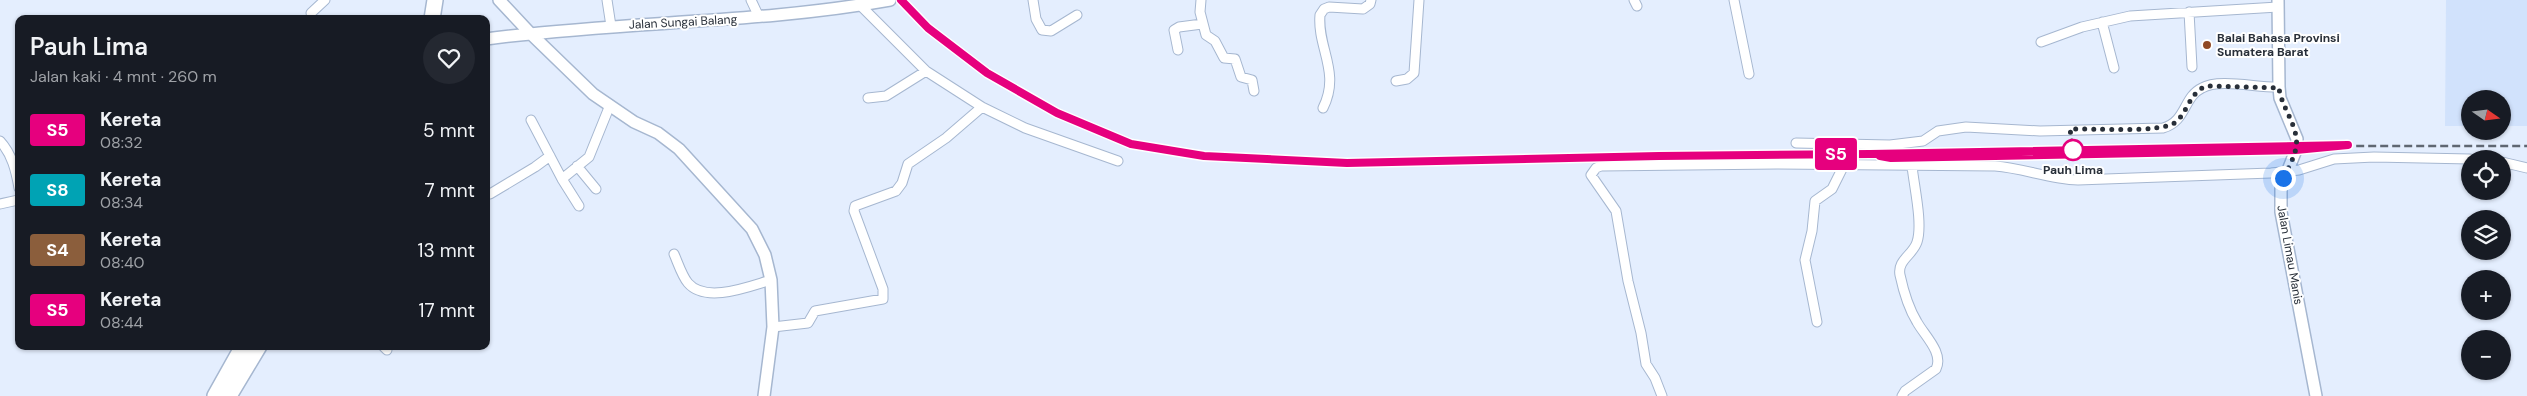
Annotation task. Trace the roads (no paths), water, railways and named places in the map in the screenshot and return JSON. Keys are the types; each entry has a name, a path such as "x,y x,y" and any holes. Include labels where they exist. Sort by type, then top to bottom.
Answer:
{"highway":[{"path":"433,15 435,0"},
{"path":"443,15 445,0"},
{"path":"215,396 241,350"},
{"path":"229,396 257,350"}],"street":[{"path":"311,14 325,0"},
{"path":"499,0 593,94 634,122 658,133 679,149 741,215 765,255 771,280 773,327 764,396"},
{"path":"607,0 611,26"},
{"path":"751,0 759,18"},
{"path":"1033,0 1036,18 1042,30 1051,31 1076,15"},
{"path":"1201,0 1202,24 1206,35 1215,41 1224,58 1235,59 1241,77 1252,80 1254,91"},
{"path":"1323,108 1330,92 1331,79 1320,15 1324,9 1329,7 1363,9 1370,4 1371,0"},
{"path":"1396,81 1407,79 1414,73 1418,0"},
{"path":"1734,0 1749,74"},
{"name":"Jalan Sungai Balang","path":"490,38 529,32 759,18 885,1"},
{"path":"2041,42 2082,27 2130,16 2278,3"},
{"name":"Jalan Limau Manis","path":"2278,3 2280,98 2297,139 2296,150 2286,171 2281,188 2281,212 2316,396"},
{"path":"860,5 926,71 982,107 1025,128 1118,161"},
{"path":"2189,12 2192,67"},
{"path":"2102,22 2114,68"},
{"path":"1178,50 1174,30 1179,27 1202,24"},
{"path":"868,98 886,96 926,71"},
{"path":"1796,144 1890,144 1922,141 1938,131 1966,127 2040,131 2163,128 2176,122 2196,92 2206,86 2279,88"},
{"path":"562,179 593,151 610,105"},
{"path":"773,327 808,324 815,311 883,299 883,289 854,211 855,206 896,191 902,183 908,164 958,129 982,107"},
{"path":"531,120 562,179 579,206"},
{"path":"0,141 8,150 15,171"},
{"path":"490,194 535,168 550,156"},
{"path":"1662,396 1655,378 1646,364 1641,333 1628,281 1616,211 1598,188 1591,175 1592,171 1601,166 1844,165 2007,167 2050,178 2078,180 2212,176 2299,170 2334,159 2374,157 2461,159"},
{"path":"2511,164 2527,168"},
{"path":"1818,322 1805,260 1806,252 1812,230 1815,201 1832,189 1844,165"},
{"path":"577,166 596,189"},
{"path":"1902,396 1905,391 1936,370 1938,363 1928,336 1916,321 1900,275 1900,265 1918,242 1919,228 1912,166"},
{"path":"0,204 15,201"},
{"path":"674,254 688,284 702,291 717,293 734,291 771,280"}],"railway":[{"path":"901,0 943,39 966,57 1013,89 1039,103 1128,143 1213,156 1347,163 2297,146 2527,146"}],"train":[{"name":"S5","path":"901,0 928,28 987,73 1057,113 1131,144 1204,156 1347,163 2348,145 2296,150 1891,158 1880,156"}],"place":[{"name":"Balai Bahasa Provinsi Sumatera Barat","path":"2207,45"},
{"name":"Pauh Lima","path":"2073,150"}]}
